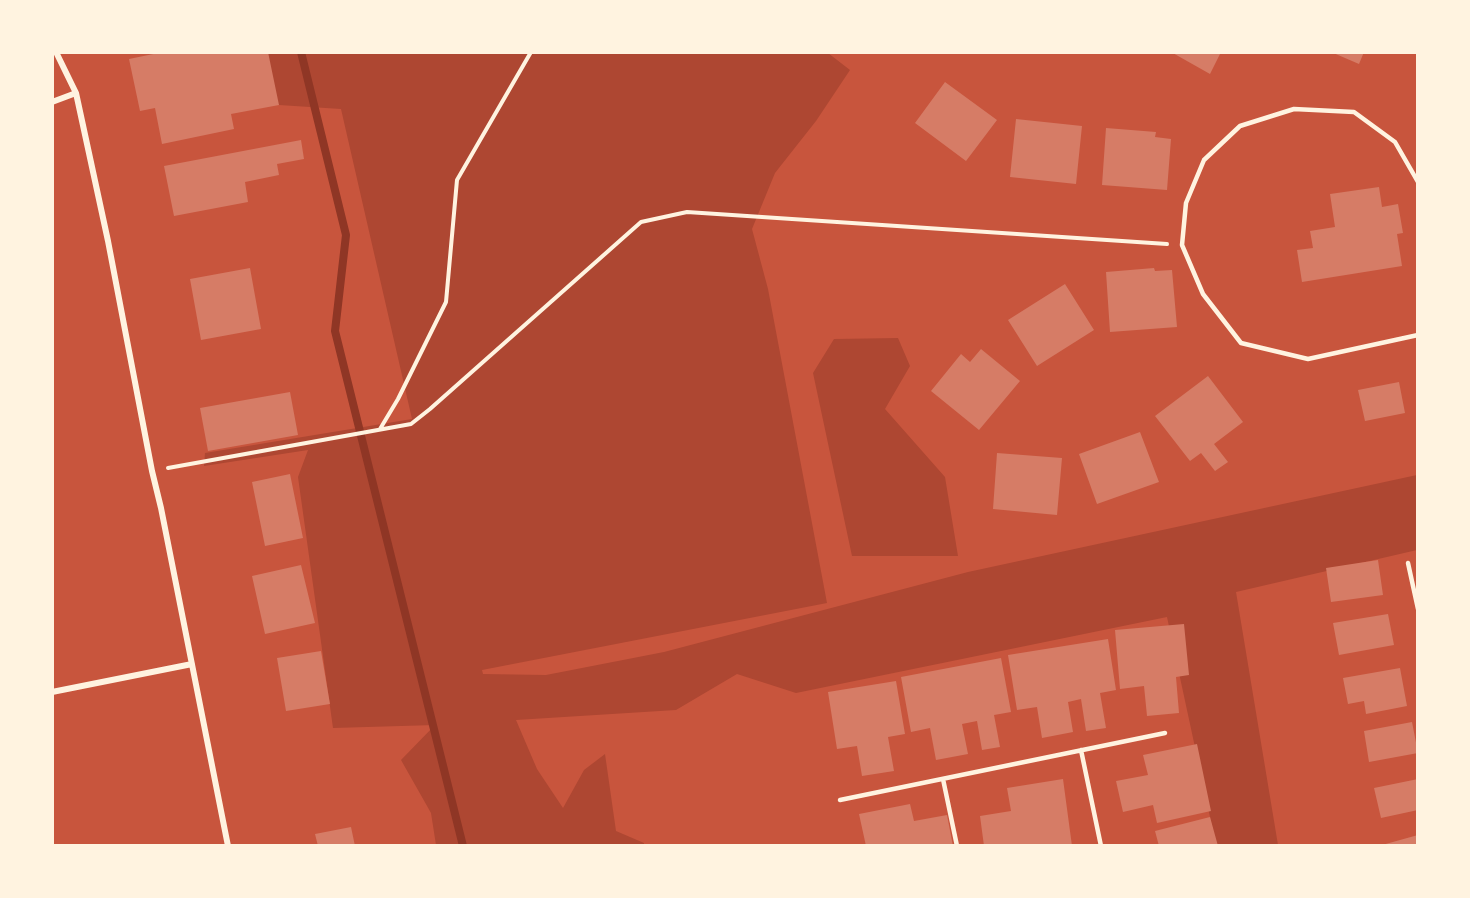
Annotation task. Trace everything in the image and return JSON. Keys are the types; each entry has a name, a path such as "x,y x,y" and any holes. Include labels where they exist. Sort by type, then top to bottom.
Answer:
{"street":[{"path":"56,52 76,93 108,241 228,846"},
{"path":"52,102 76,93"},
{"path":"52,692 192,664"}],"lane":[{"path":"1418,182 1395,142 1354,112 1294,109 1240,126 1204,159 1186,203 1182,246 1203,294 1241,343 1308,359 1418,335"},
{"path":"1408,563 1418,609"},
{"path":"840,800 1165,733"},
{"path":"1082,750 1101,846"},
{"path":"943,779 957,846"}],"path":[{"path":"380,429 398,399 446,302 457,180 531,52"},
{"path":"152,471 411,424 641,222 676,214 687,212 1182,246"}],"shaded area":[{"path":"235,53 828,53 850,70 816,121 775,173 752,229 768,289 827,603 482,670 483,674 546,675 664,652 968,572 1417,475 1417,550 1236,592 1278,845 1216,845 1167,617 796,693 737,674 676,710 516,720 537,769 563,808 584,770 605,754 616,831 644,845 436,845 431,813 401,760 435,725 333,728 298,477 308,450 204,466 205,453 412,419 341,109 279,105"},
{"path":"898,338 910,366 885,409 945,477 958,556 852,556 813,373 834,339"}],"building":[{"path":"163,52 268,52 279,105 231,114 234,129 162,144 155,108 140,111 129,59"},
{"path":"1171,52 1221,52 1210,74"},
{"path":"1331,52 1364,52 1359,64"},
{"path":"945,82 997,120 966,161 915,123"},
{"path":"1016,119 1082,126 1076,184 1010,177"},
{"path":"1106,128 1156,132 1155,137 1171,139 1167,190 1102,185"},
{"path":"301,140 304,159 277,164 279,175 245,182 248,202 174,216 164,166"},
{"path":"1379,187 1382,207 1398,204 1403,233 1397,234 1402,266 1302,282 1297,250 1313,248 1310,231 1335,227 1330,194"},
{"path":"250,268 261,329 201,340 190,279"},
{"path":"1154,268 1155,271 1172,270 1177,327 1110,332 1106,272"},
{"path":"1065,284 1094,330 1037,366 1008,320"},
{"path":"981,349 1020,381 979,430 931,391 961,354 970,362"},
{"path":"1208,376 1243,422 1214,444 1228,462 1215,471 1201,453 1190,461 1155,416"},
{"path":"1399,382 1405,413 1365,421 1358,390"},
{"path":"290,392 298,435 208,451 200,408"},
{"path":"1140,432 1159,482 1097,504 1079,454"},
{"path":"997,453 1062,458 1057,515 993,509"},
{"path":"290,474 303,538 265,546 252,482"},
{"path":"1378,560 1383,595 1331,602 1326,568"},
{"path":"301,565 315,623 265,634 252,576"},
{"path":"1388,614 1394,645 1339,655 1333,623"},
{"path":"1184,624 1189,675 1176,677 1179,713 1147,716 1144,686 1120,689 1115,630"},
{"path":"1108,639 1116,690 1100,693 1106,728 1086,731 1081,699 1068,702 1073,732 1042,738 1037,707 1017,710 1008,655"},
{"path":"321,651 330,704 286,711 277,658"},
{"path":"1001,658 1011,712 994,715 1000,747 982,750 977,721 962,724 968,754 936,760 930,728 911,732 901,677"},
{"path":"1400,668 1407,706 1366,714 1364,701 1348,704 1343,678"},
{"path":"896,681 905,734 888,737 894,771 862,776 857,746 837,749 828,692"},
{"path":"1412,722 1418,753 1369,762 1364,731"},
{"path":"1197,744 1211,811 1157,823 1153,805 1123,812 1116,781 1148,775 1143,755"},
{"path":"1063,779 1072,846 984,846 980,816 1011,811 1007,788"},
{"path":"1418,779 1418,810 1381,818 1374,788"},
{"path":"910,804 914,821 947,815 953,846 866,846 859,814"},
{"path":"1210,817 1218,846 1159,846 1155,831"},
{"path":"351,827 355,846 318,846 315,834"},
{"path":"1418,835 1418,846 1382,846 1382,845"}],"waterway":[{"path":"301,52 346,235 335,331 463,846"}]}
